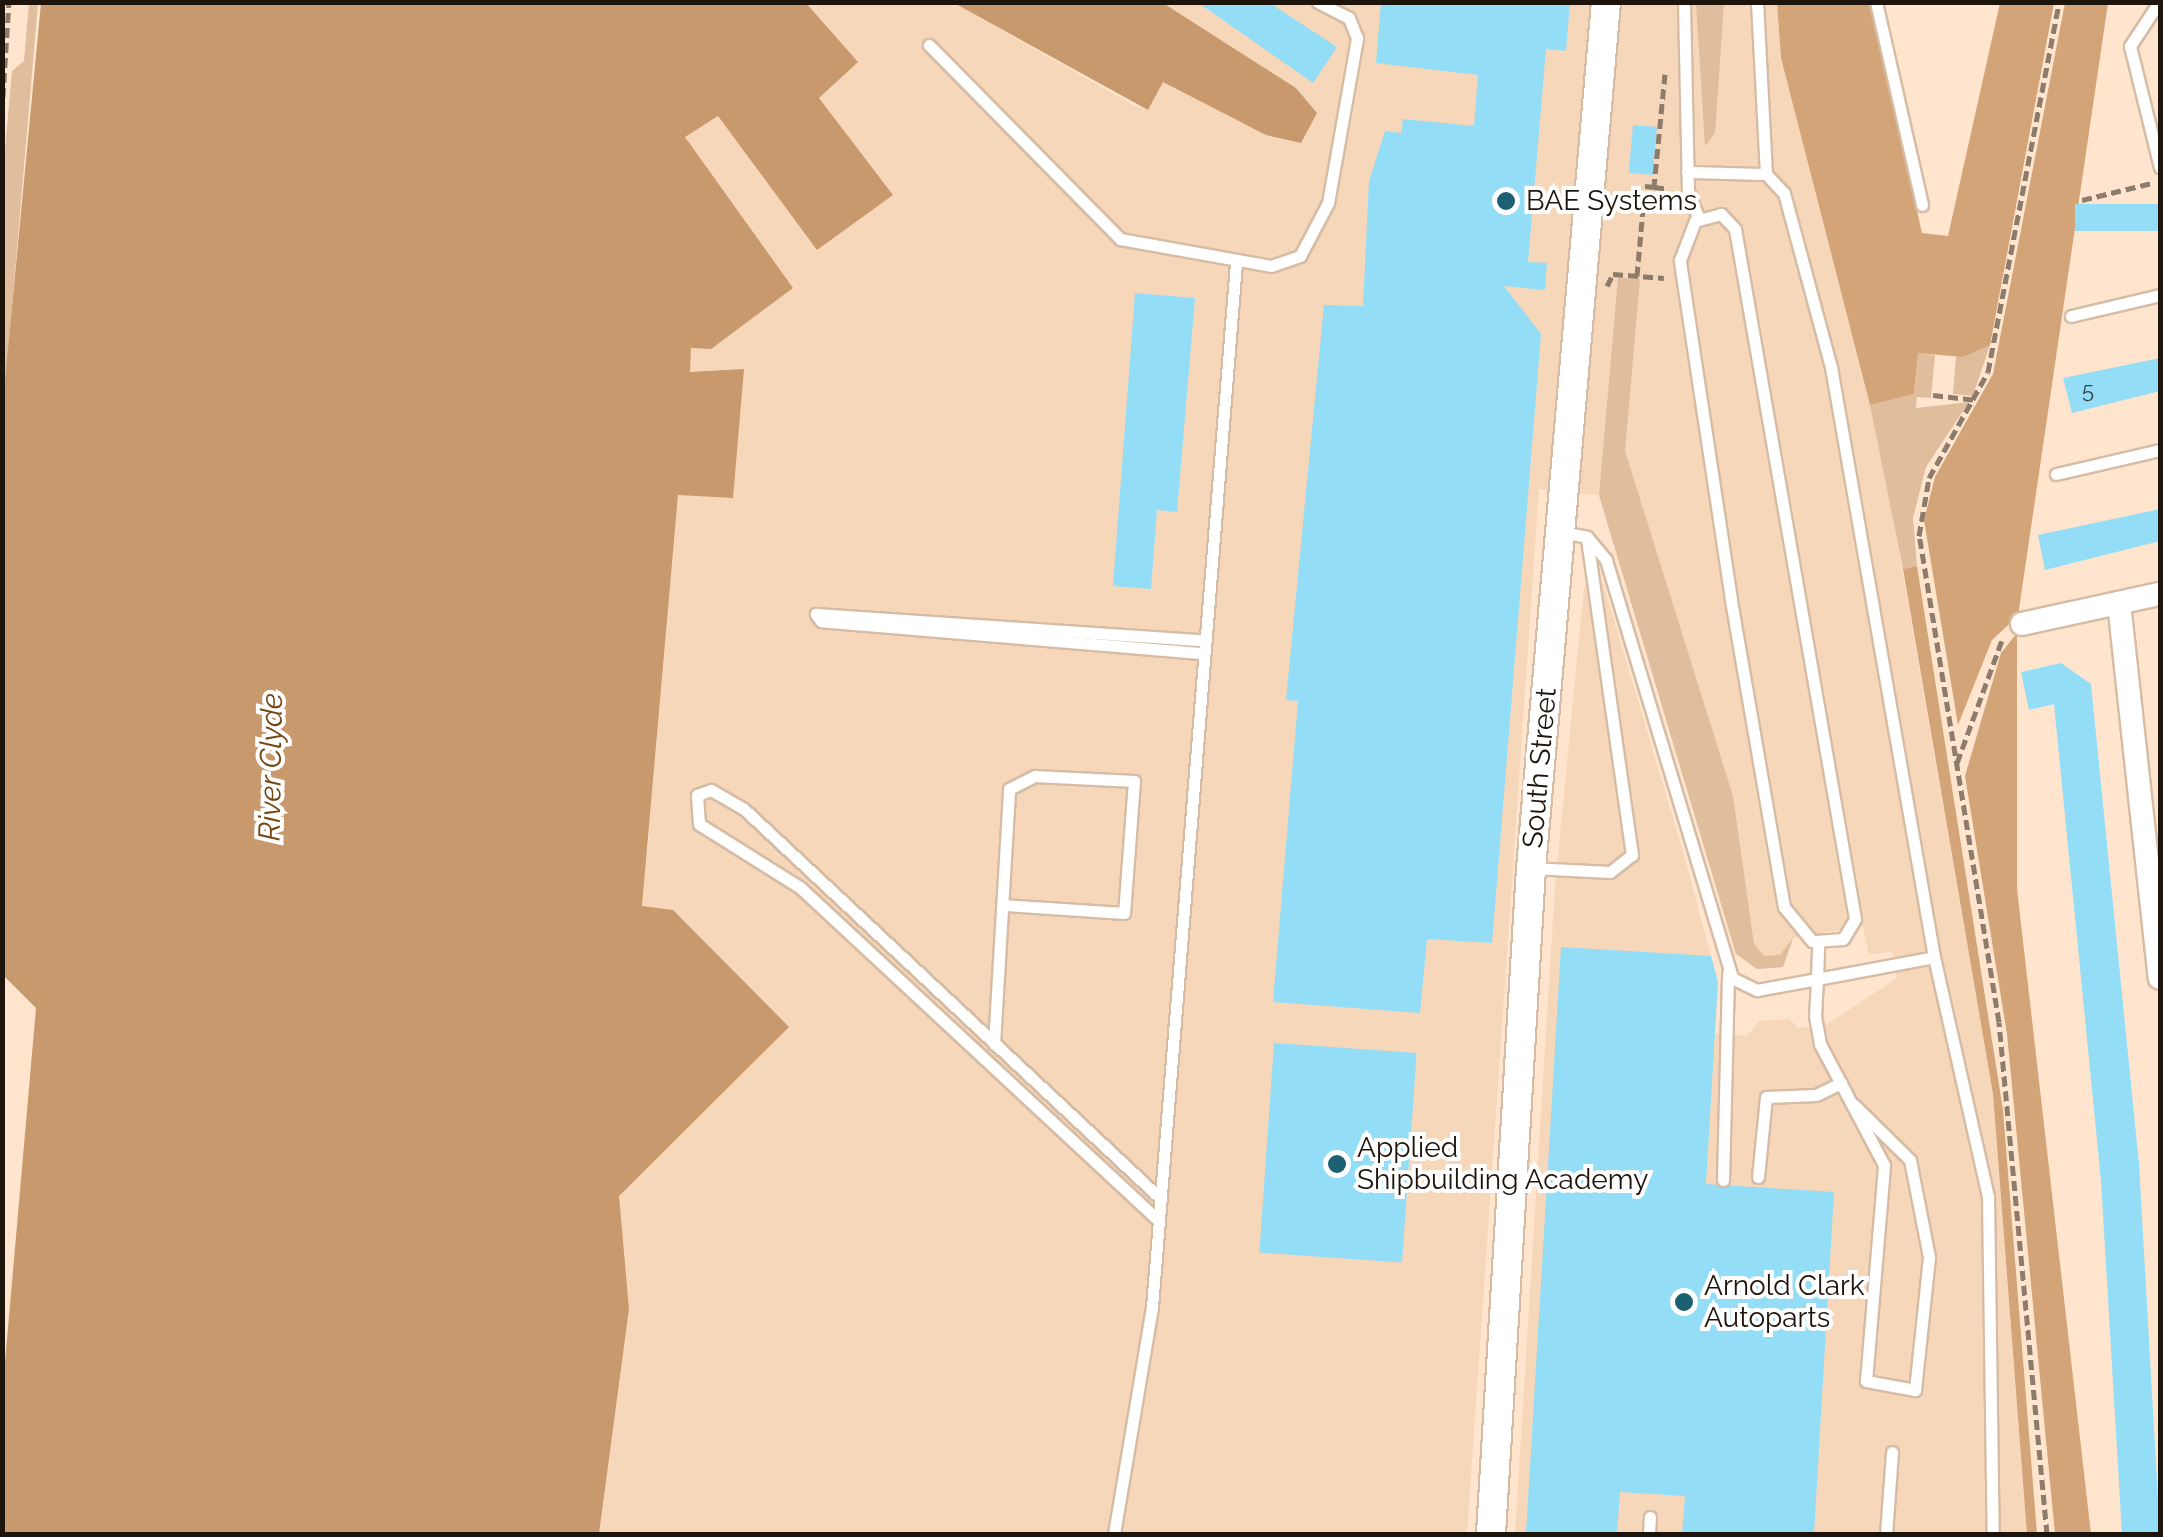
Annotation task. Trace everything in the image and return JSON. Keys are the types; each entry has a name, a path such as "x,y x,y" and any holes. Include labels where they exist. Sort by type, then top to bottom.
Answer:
{"street":[{"name":"South Street","path":"1492,1534 1531,868 1574,534 1606,2"},
{"path":"2022,624 2160,594"},
{"path":"2119,603 2160,978"}],"lane":[{"path":"929,45 1120,240 1236,264 1294,260 1327,211 1357,38 1349,18 1318,2"},
{"path":"1684,2 1687,172 1699,218"},
{"path":"1757,2 1766,174 1784,193 1830,367 1934,957 1991,1221 1993,1534"},
{"path":"1876,2 1922,205"},
{"path":"2159,2 2130,46 2160,168"},
{"path":"1687,172 1766,174"},
{"path":"1818,942 1852,935 1854,919 1736,229 1725,214 1699,218 1684,238 1681,273 1719,531 1784,907 1818,942 1817,1034 1884,1165 1866,1380 1915,1390 1929,1257 1910,1160 1854,1105"},
{"path":"1114,1534 1159,1221 1200,647 1236,264"},
{"path":"2072,316 2160,295"},
{"path":"2056,474 2160,450"},
{"path":"1531,868 1610,872 1632,855 1574,534"},
{"path":"1574,534 1611,576 1728,968 1723,1180"},
{"path":"816,614 1200,647 821,621 816,614"},
{"path":"994,1044 1013,783 1134,781 1124,912 1005,905"},
{"path":"1159,1221 793,881 699,824 697,795 711,790 744,809 1160,1199"},
{"path":"1728,968 1748,990 1934,957"},
{"path":"1758,1177 1766,1097 1816,1095 1842,1082"},
{"path":"1886,1534 1892,1452"},
{"path":"1649,1534 1650,1517"}],"path":[{"path":"2,112 10,2"},
{"path":"2048,1534 2001,1036 1919,518 1934,466 1977,400 2060,2"},
{"path":"1654,187 1666,66"},
{"path":"2082,200 2160,181"},
{"path":"1637,276 1644,186 1675,190"},
{"path":"1618,274 1648,277"},
{"path":"1933,395 1977,400"},
{"path":"1956,766 1996,646 2022,624"}],"shaded area":[{"path":"29,3 38,3 3,412 2,185 12,71 24,61"},
{"name":"BAE Systems","path":"806,3 954,3 1135,106 1148,110 1163,81 1266,135 1296,88 1163,3 1777,3 1781,58 1881,448 1993,1094 2027,1534 1515,1534 1555,886 1584,588 1603,583 1684,855 1718,982 1715,1033 1747,1036 1759,1021 1789,1019 1799,1028 1826,1025 1897,978 1892,951 1869,955 1863,926 1793,938 1783,967 1757,969 1736,954 1599,495 1539,489 1467,1534 599,1534 629,1309 617,1202 678,494 733,497 713,374 689,372 691,347 712,345 737,323 685,137 718,116 817,249 893,195 819,98 857,61"},
{"path":"1696,3 1724,3 1715,133 1705,146"},
{"path":"1777,3 1870,3 1922,233 1948,236 2000,3 2054,3 1990,345 1963,357 1918,353 1914,394 1870,405 1781,58"},
{"path":"2065,3 2108,3 2018,616 1992,640 1958,725 1924,520 1935,477 1993,374"},
{"path":"1618,278 1640,279 1625,451 1733,796 1754,944 1764,956 1780,955 1793,938 1783,967 1757,969 1736,954 1599,495"},
{"path":"1990,345 1973,396 1953,394 1956,357"},
{"path":"1918,353 1935,355 1931,398 1917,397 1916,408 1969,402 1926,467 1913,518 1917,566 1903,569 1870,405 1914,394"},
{"path":"1917,566 2003,1110 2037,1534 2027,1534 1993,1094 1903,569"},
{"path":"2017,633 2017,889 2091,1534 2055,1534 2007,1034 1965,776 2001,653"}],"water":[{"name":"River Clyde","path":"41,3 806,3 858,62 819,98 893,195 817,250 718,116 685,137 793,288 711,349 691,348 690,372 744,369 733,498 678,495 642,906 673,910 789,1027 619,1196 629,1309 599,1534 3,1534 3,1385 36,1008 3,975 2,412"},
{"path":"954,3 1163,3 1296,88 1317,113 1301,143 1266,135 1163,82 1148,110"}],"building":[{"path":"1197,2 1268,2 1337,47 1313,83"},
{"path":"1381,2 1570,2 1566,51 1546,49 1528,262 1547,263 1545,290 1504,286 1541,334 1492,943 1427,939 1420,1013 1273,1002 1298,701 1286,700 1324,305 1363,306 1369,181 1385,131 1401,133 1403,119 1474,126 1478,75 1376,63"},
{"path":"1633,125 1657,127 1653,175 1629,173"},
{"path":"2075,204 2160,204 2160,231 2075,231"},
{"path":"1135,293 1195,298 1177,512 1157,510 1151,589 1113,586"},
{"path":"2160,358 2160,391 2072,413 2063,378"},
{"path":"2160,509 2160,541 2045,570 2038,535"},
{"path":"2061,663 2091,684 2139,1164 2160,1534 2122,1534 2101,1181 2054,704 2029,710 2021,672"},
{"name":"Arnold Clark Autoparts","path":"1561,947 1711,956 1718,982 1706,1184 1834,1192 1814,1534 1682,1534 1685,1496 1620,1492 1617,1534 1526,1534"},
{"name":"Applied Shipbuilding Academy","path":"1274,1043 1417,1053 1402,1262 1259,1252"}],"place":[{"name":"BAE Systems","path":"1506,201"},
{"name":"Applied Shipbuilding Academy","path":"1337,1164"},
{"name":"Arnold Clark Autoparts","path":"1684,1302"}]}
